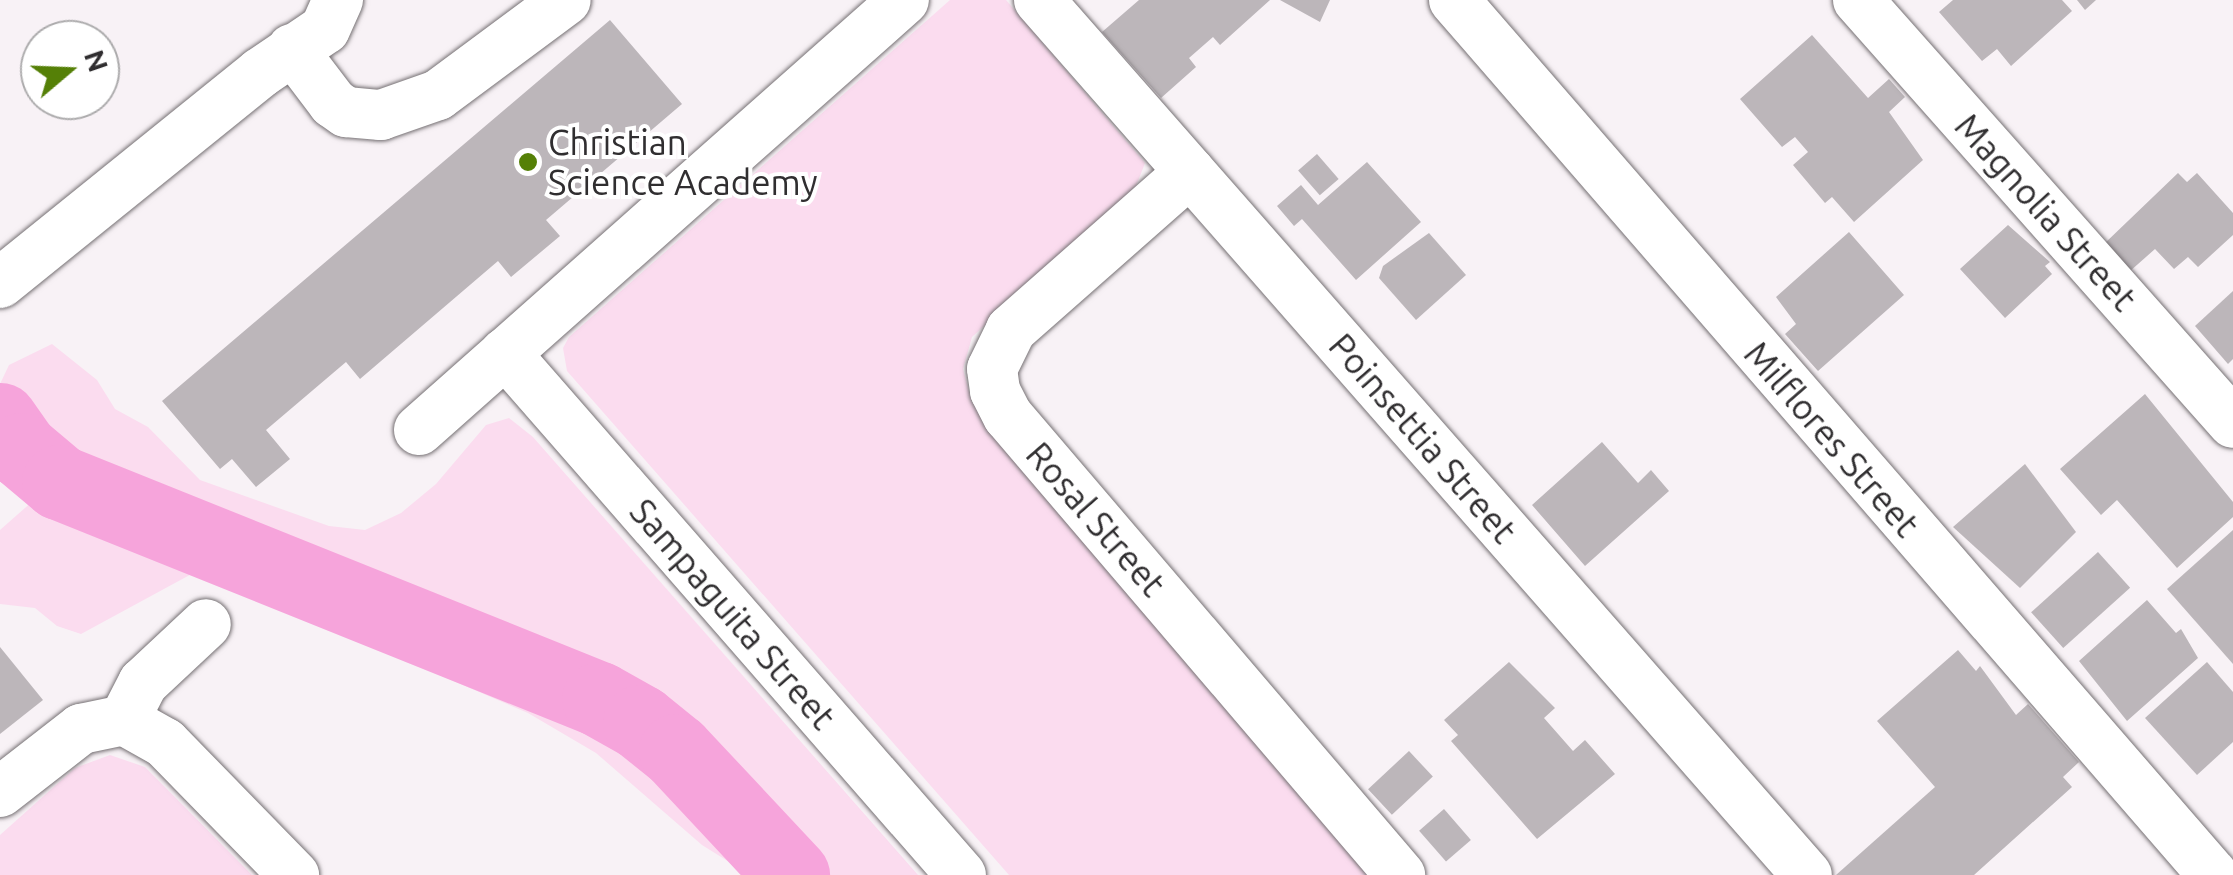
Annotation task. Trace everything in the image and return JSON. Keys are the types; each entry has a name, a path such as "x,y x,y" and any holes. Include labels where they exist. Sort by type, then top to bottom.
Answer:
{"street":[{"path":"0,284 292,49 325,29 338,0"},
{"path":"292,49 333,103 346,112 381,115 438,95 566,0"},
{"path":"419,430 904,0"},
{"name":"Poinsettia Street","path":"1039,0 1807,875"},
{"name":"Milflores Street","path":"1454,0 2213,875"},
{"name":"Magnolia Street","path":"1858,0 2233,424"},
{"name":"Rosal Street","path":"1190,172 1011,330 992,368 996,392 1008,416 1400,875"},
{"name":"Sampaguita Street","path":"505,354 962,875"},
{"path":"124,720 143,684 206,624"},
{"path":"0,792 82,729 124,720 164,743 294,875"}],"shaded area":[{"path":"950,0 1006,0 1145,163 1136,186 972,337 963,369 972,402 1375,875 1009,875 567,371 563,348 569,337"},
{"path":"52,344 97,380 115,409 148,427 200,480 329,526 365,530 401,513 436,484 486,425 509,418 533,437 918,875 750,875 702,845 596,753 528,713 386,652 210,564 81,634 57,626 35,608 0,604 0,530 34,500 0,429 0,384 9,365"},
{"path":"110,755 145,767 252,875 0,875 0,835 75,768"}],"building":[{"path":"1139,0 1270,0 1220,45 1213,37 1189,58 1196,67 1161,98 1102,32"},
{"path":"1280,0 1330,0 1320,22"},
{"path":"1953,0 2062,0 2072,11 2011,66 1997,49 1982,61 1939,12"},
{"path":"2077,0 2096,0 2085,10"},
{"name":"Christian Science Academy","path":"610,20 682,104 546,220 560,236 511,277 498,261 360,379 346,362 266,430 290,459 256,487 232,459 220,469 162,401"},
{"path":"1812,35 1868,98 1889,79 1905,97 1889,112 1923,160 1854,222 1832,197 1825,203 1793,165 1808,152 1795,137 1782,147 1740,99"},
{"path":"1317,154 1339,179 1320,195 1298,170"},
{"path":"1367,162 1421,222 1356,280 1302,219 1294,226 1277,206 1301,185 1318,205"},
{"path":"2178,173 2187,182 2197,173 2233,213 2233,235 2198,267 2188,257 2174,269 2155,249 2129,272 2104,244"},
{"path":"2008,225 2050,262 2045,266 2052,274 2005,318 1960,269"},
{"path":"1849,232 1904,295 1818,371 1785,334 1796,324 1776,297"},
{"path":"1429,233 1466,275 1416,320 1379,278 1383,266"},
{"path":"2233,291 2233,359 2228,364 2195,326"},
{"path":"2145,394 2233,502 2233,517 2177,568 2117,500 2101,515 2060,469"},
{"path":"1602,442 1638,483 1651,470 1669,491 1585,566 1532,505"},
{"path":"2025,464 2076,532 2020,588 1953,527"},
{"path":"2233,530 2233,664 2167,589"},
{"path":"2098,552 2130,588 2063,648 2031,612"},
{"path":"2147,600 2176,633 2181,629 2198,658 2127,721 2079,661"},
{"path":"0,647 43,700 0,734"},
{"path":"1958,650 1976,671 1980,666 2016,715 2028,704 2079,762 2063,777 2072,787 1974,875 1836,875 1935,787 1877,721"},
{"path":"1509,662 1555,708 1544,718 1573,751 1585,740 1615,774 1537,839 1451,741 1458,735 1444,720"},
{"path":"2207,662 2233,692 2233,742 2197,775 2145,718"},
{"path":"1409,751 1433,777 1392,815 1368,789"},
{"path":"1444,809 1471,840 1446,862 1419,831"}],"waterway":[{"path":"0,420 21,450 59,482 599,699 640,722 676,751 792,875"}],"place":[{"name":"Christian Science Academy","path":"528,162"}]}
